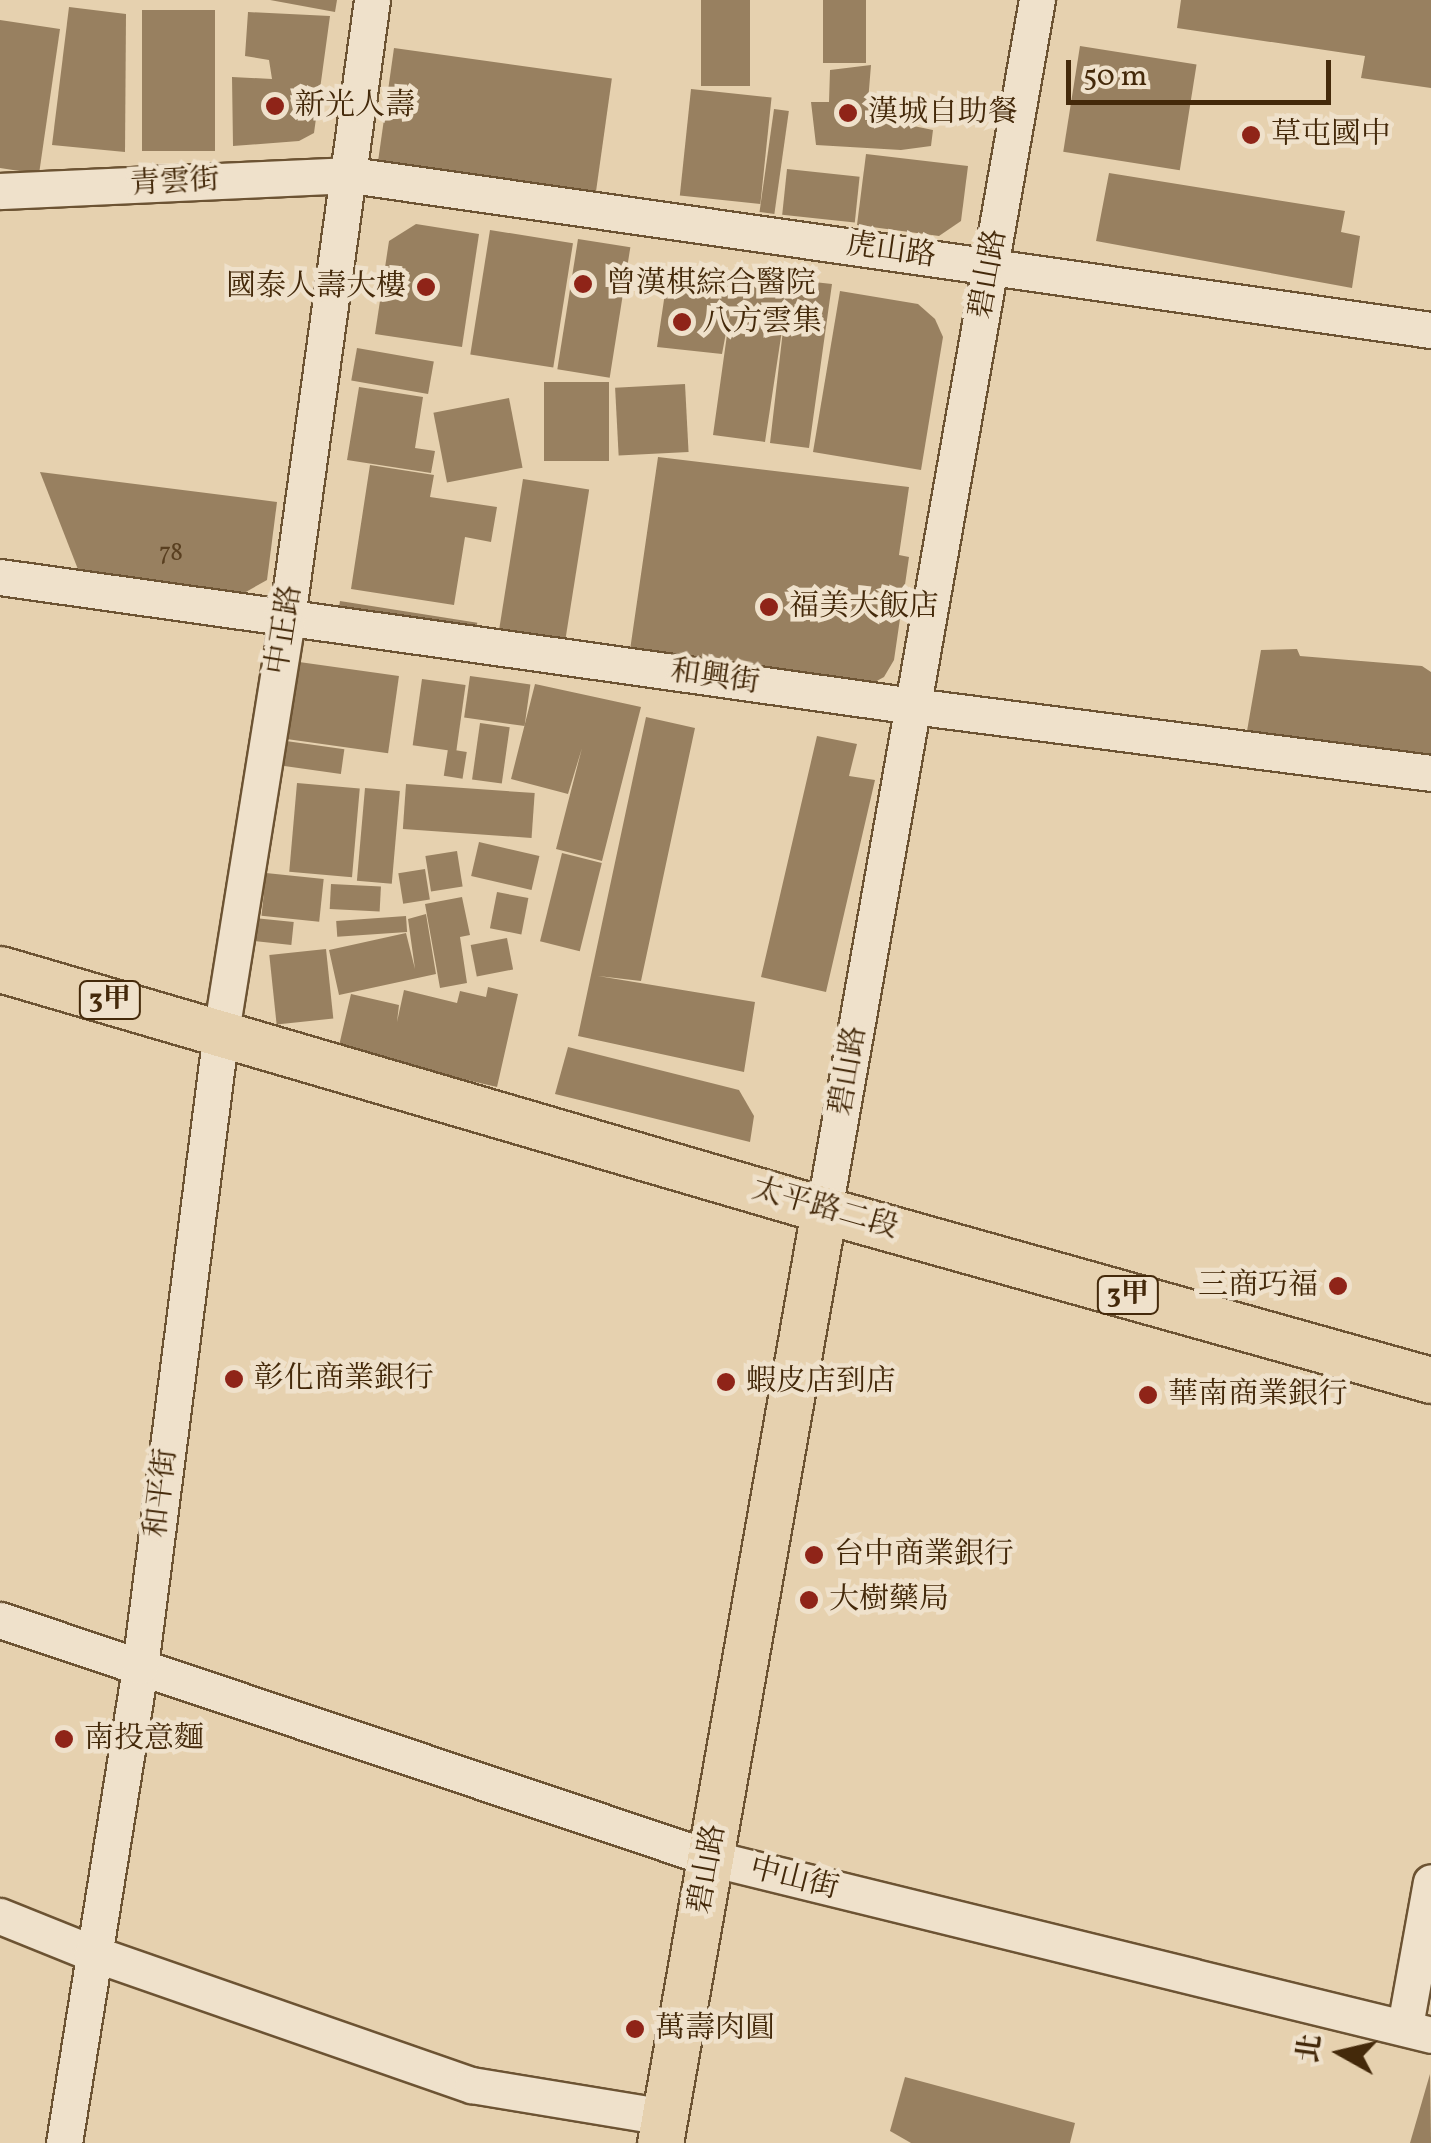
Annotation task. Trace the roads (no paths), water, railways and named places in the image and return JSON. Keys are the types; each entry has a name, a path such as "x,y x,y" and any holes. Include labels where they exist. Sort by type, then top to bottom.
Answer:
{"main road":[{"name":"3甲","path":"0,969 221,1032"},
{"name":"太平路二段","path":"221,1032 824,1210 1431,1380"},
{"name":"碧山路","path":"662,2130 824,1210"}],"street":[{"name":"中正路","path":"221,1032 287,618 351,175 372,0"},
{"name":"碧山路","path":"824,1210 1038,0"},
{"name":"青雲街","path":"0,191 351,175"},
{"name":"虎山路","path":"351,175 1431,330"},
{"name":"和興街","path":"0,577 914,706 1431,772"},
{"name":"和平街","path":"64,2143 140,1666 221,1032"},
{"name":"中山街","path":"0,1620 710,1858 1418,2030"},
{"path":"1418,2030 1431,1882"},
{"path":"0,1916 92,1954 472,2085 662,2130"}],"place":[{"name":"新光人壽","path":"275,106"},
{"name":"漢城自助餐","path":"848,113"},
{"name":"草屯國中","path":"1251,135"},
{"name":"曾漢棋綜合醫院","path":"583,284"},
{"name":"國泰人壽大樓","path":"426,287"},
{"name":"八方雲集","path":"682,322"},
{"name":"福美大飯店","path":"769,607"},
{"name":"三商巧福","path":"1338,1286"},
{"name":"彰化商業銀行","path":"234,1379"},
{"name":"蝦皮店到店","path":"726,1382"},
{"name":"華南商業銀行","path":"1148,1395"},
{"name":"台中商業銀行","path":"814,1555"},
{"name":"大樹藥局","path":"809,1600"},
{"name":"南投意麵","path":"64,1739"},
{"name":"萬壽肉圓","path":"635,2029"}]}
